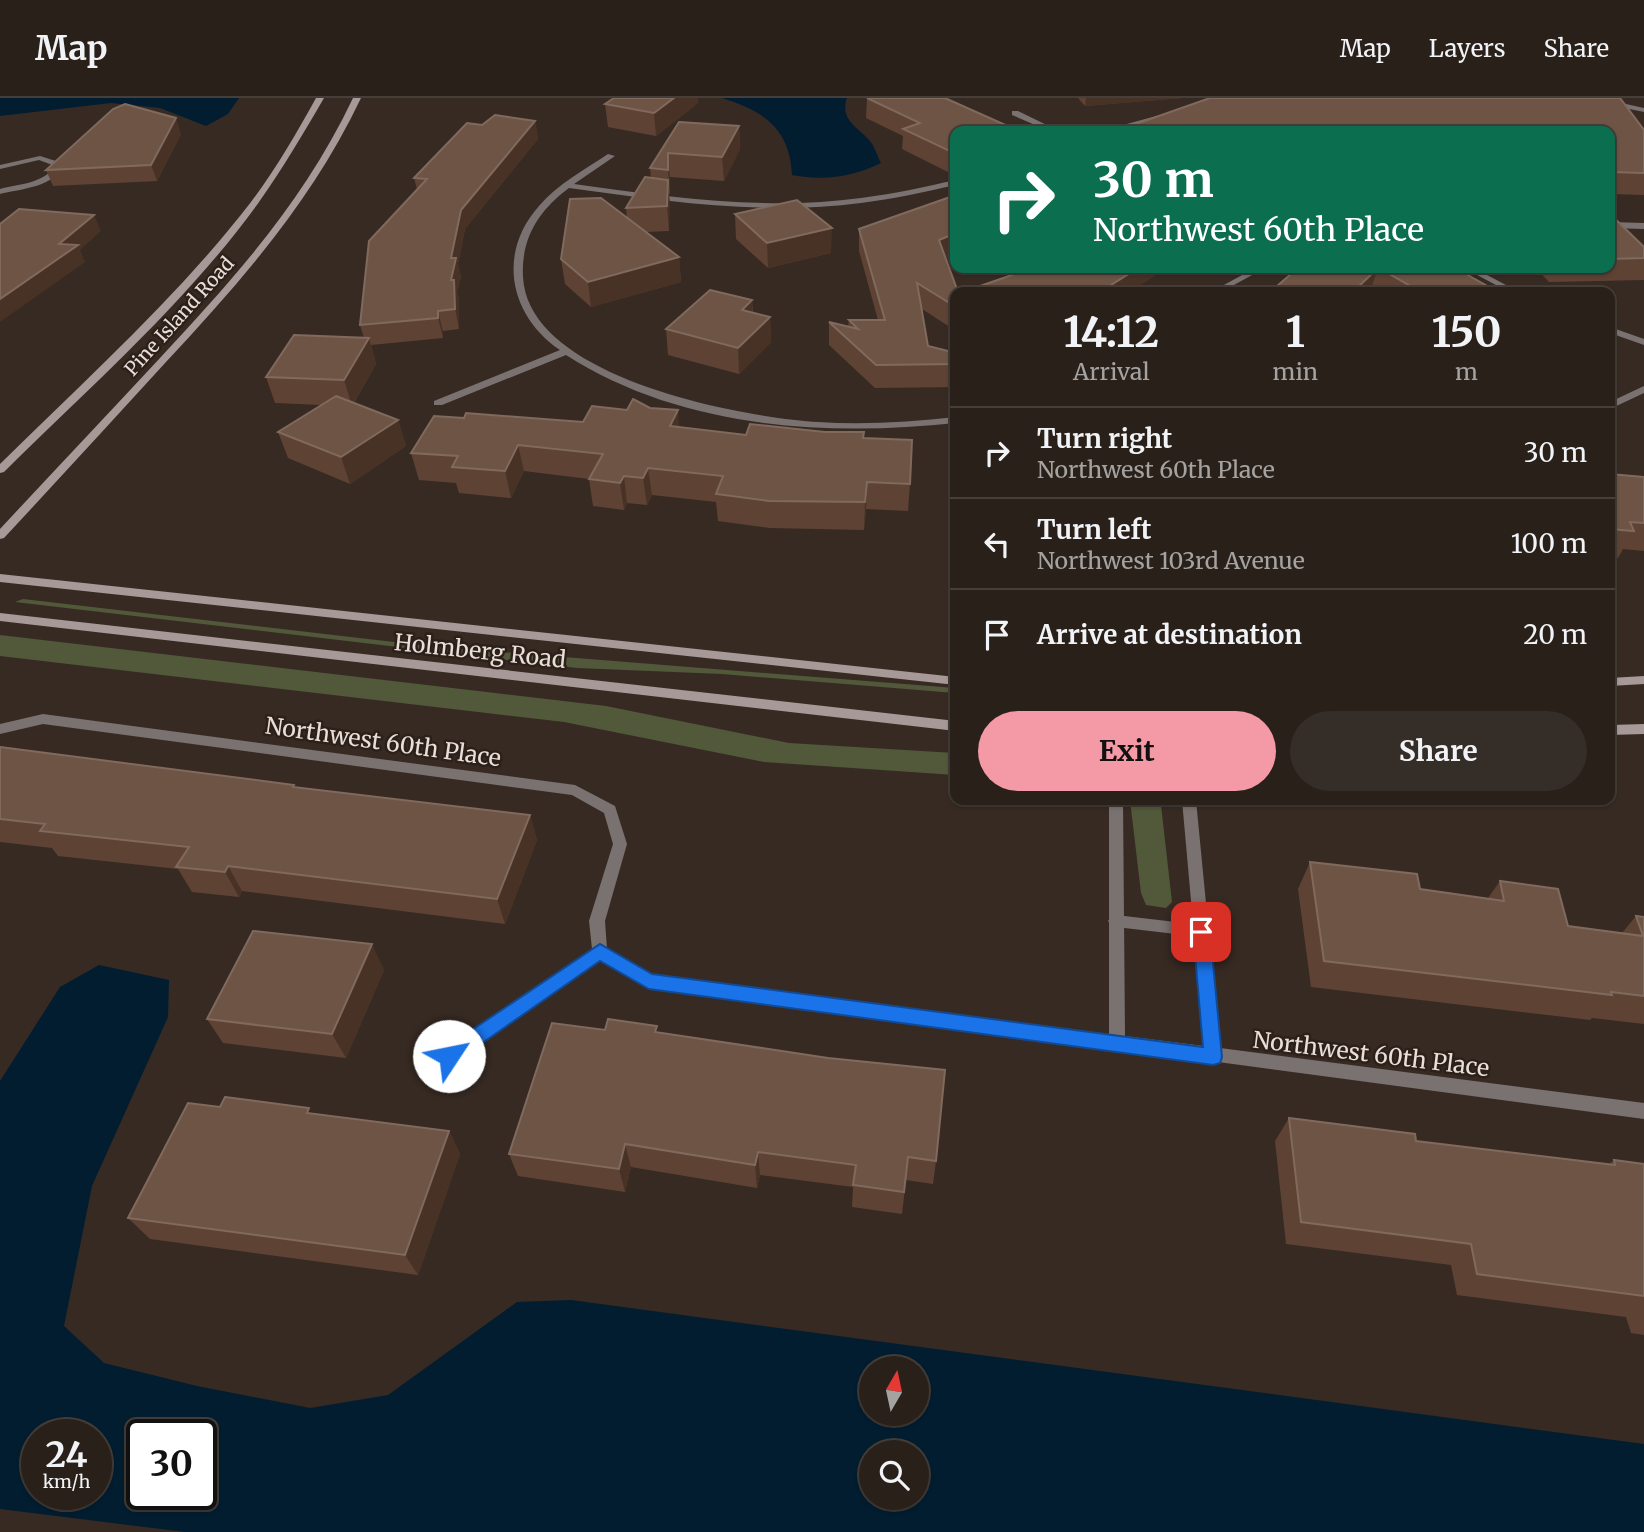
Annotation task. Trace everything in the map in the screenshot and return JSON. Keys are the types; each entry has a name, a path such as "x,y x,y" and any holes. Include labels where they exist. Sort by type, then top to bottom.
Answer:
{"main road":[{"name":"Pine Island Road","path":"0,470 155,316 226,236 279,169 320,98"},
{"name":"Pine Island Road","path":"0,536 198,323 270,240 318,172 357,98"},
{"name":"Holmberg Road","path":"0,578 950,680"},
{"name":"Holmberg Road","path":"0,617 950,725"},
{"path":"1615,682 1644,680"},
{"path":"1615,730 1644,729"}],"street":[{"path":"1600,101 1644,110"},
{"path":"1015,113 1044,126"},
{"path":"1125,126 1168,115"},
{"path":"611,156 566,185 541,208 522,233 516,264 520,293 540,329 564,352 624,383 681,402 765,420 844,427 920,425 950,421"},
{"path":"0,167 40,158 59,165 54,174 47,178 0,192"},
{"path":"566,185 676,201 752,206 835,205 892,198 950,184"},
{"path":"1615,225 1644,226"},
{"path":"1225,287 1251,273"},
{"path":"1478,273 1505,287"},
{"path":"1615,332 1644,342"},
{"path":"438,404 564,352"},
{"path":"1615,404 1644,389"},
{"name":"Northwest 60th Place","path":"0,729 43,719 575,790 610,810 620,844 597,922 600,952 649,981 1116,1045 1644,1111"},
{"path":"1116,805 1116,1045"},
{"path":"1189,805 1213,1057"},
{"path":"1116,921 1201,932"},
{"path":"449,1056 600,952"}],"green space":[{"path":"23,599 437,647 950,688 950,693 722,674 577,668 15,602"},
{"path":"0,635 606,706 789,743 950,753 950,775 764,762 564,722 0,656"},
{"path":"1131,805 1161,805 1172,902 1166,908 1146,905 1141,893"}],"water":[{"path":"0,98 239,98 228,114 206,126 160,108 111,103 0,116"},
{"path":"722,98 847,98 845,106 848,118 870,141 881,163 859,172 838,176 815,178 792,175 786,145 772,124 750,109"},
{"path":"99,965 169,980 168,1017 92,1186 64,1326 104,1363 197,1386 310,1408 388,1395 517,1302 571,1300 1644,1444 1644,1532 185,1532 0,1509 0,1081 60,987"}],"building":[{"path":"614,98 674,98 654,113 605,104"},
{"path":"867,98 945,98 1008,126 950,126 950,151 903,129 920,123"},
{"path":"1210,98 1620,98 1644,130 1644,173 1615,172 1615,126 1130,126"},
{"path":"125,104 176,118 151,165 46,170 113,109"},
{"path":"495,115 535,121 461,210 451,258 456,258 451,280 454,280 455,309 438,311 438,318 360,325 369,241 427,179 414,178 467,123 482,125"},
{"path":"679,122 739,126 722,157 668,153 668,170 650,168"},
{"path":"645,177 668,180 667,206 626,208"},
{"path":"950,197 950,235 939,240 956,287 950,287 950,303 917,283 928,346 950,352 950,364 876,365 829,322 858,329 849,320 885,320 859,229"},
{"path":"601,198 679,257 588,282 561,259 570,199"},
{"path":"797,200 832,228 767,243 735,214"},
{"path":"19,209 94,215 59,244 78,245 0,299 0,224"},
{"path":"1615,219 1644,247 1644,258 1615,259"},
{"path":"1018,273 1130,273 1108,287 977,287"},
{"path":"1292,273 1373,273 1358,287 1276,287"},
{"path":"1388,273 1464,273 1489,287 1412,287"},
{"path":"710,290 752,300 742,310 770,317 738,348 666,329"},
{"path":"294,335 369,338 344,380 266,377"},
{"path":"336,396 398,420 341,457 278,432"},
{"path":"633,399 650,408 678,410 670,426 746,435 750,424 825,432 864,432 863,438 912,440 910,484 867,482 865,502 769,501 716,494 723,476 648,468 643,478 624,476 620,483 589,479 603,454 518,445 505,471 452,467 458,456 411,453 434,416 464,418 466,413 583,422 592,406 627,410"},
{"path":"1615,474 1644,477 1644,523 1630,522 1634,531 1615,529"},
{"path":"0,747 294,785 293,787 530,815 497,899 228,866 225,872 176,867 189,847 40,831 45,824 0,819"},
{"path":"1310,862 1417,874 1420,889 1504,901 1500,881 1558,889 1568,926 1643,936 1636,916 1644,917 1644,996 1611,992 1612,995 1324,961"},
{"path":"253,931 372,944 332,1034 207,1019"},
{"path":"608,1019 657,1026 655,1032 828,1058 945,1070 936,1161 908,1157 904,1192 853,1185 856,1165 758,1152 755,1165 625,1144 619,1169 509,1154 552,1023 605,1030"},
{"path":"225,1097 309,1108 307,1113 449,1131 405,1255 128,1218 188,1103 220,1107"},
{"path":"1289,1118 1415,1134 1416,1141 1615,1165 1614,1160 1644,1164 1644,1296 1477,1274 1471,1244 1301,1222"}],"route":[{"path":"449,1056 600,952 649,981 1213,1057 1201,932"}]}
